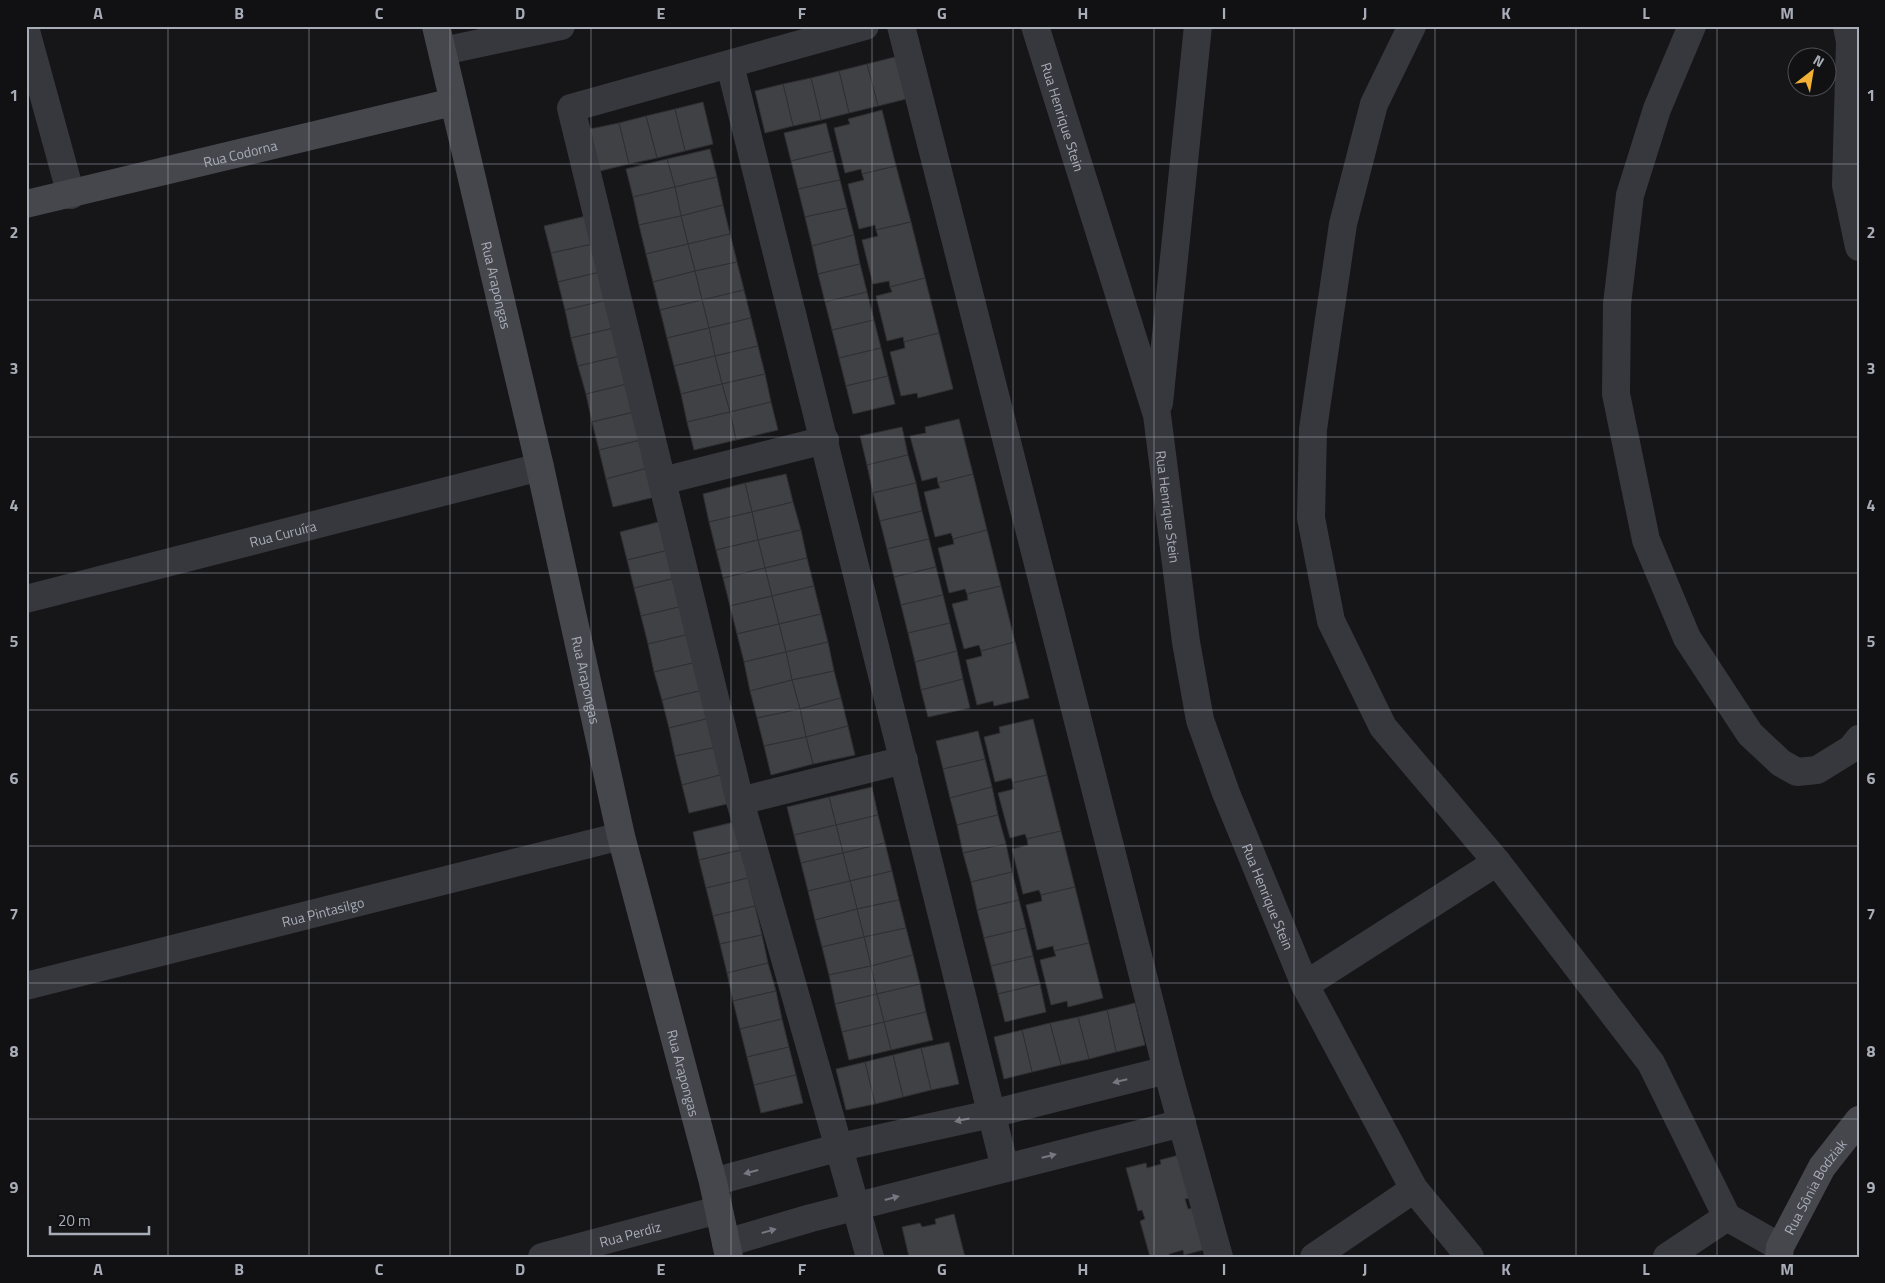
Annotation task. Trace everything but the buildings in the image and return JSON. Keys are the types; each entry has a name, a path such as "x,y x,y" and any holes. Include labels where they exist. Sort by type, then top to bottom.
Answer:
{"street":[{"path":"440,39 562,26"},
{"path":"865,26 571,108 740,801 858,1207 870,1257"},
{"path":"901,26 1167,1070 1219,1257"},
{"name":"Rua Henrique Stein","path":"1035,26 1157,415 1186,642 1200,720 1226,793 1305,985 1414,1189 1470,1257"},
{"path":"1157,415 1198,26"},
{"path":"1412,26 1374,104 1343,224 1313,429 1311,518 1331,621 1383,726 1497,862 1651,1063 1726,1217 1780,1252"},
{"path":"1692,26 1657,109 1630,195 1617,304 1616,394 1646,540 1687,638 1750,734 1781,763 1797,772 1817,770 1851,749 1859,739"},
{"path":"1848,26 1850,42 1846,185 1859,247"},
{"path":"26,31 71,195"},
{"name":"Rua Arapongas","path":"440,39 453,102 540,468 621,836 713,1182 728,1250"},
{"path":"730,65 1005,1168"},
{"name":"Rua Codorna","path":"26,204 71,195 453,102"},
{"path":"662,481 825,440"},
{"name":"Rua Curuíra","path":"26,598 540,468"},
{"path":"740,801 904,760"},
{"name":"Rua Pintasilgo","path":"26,986 621,836"},
{"path":"1305,985 1497,862"},
{"path":"713,1182 840,1147 991,1114 1167,1070"},
{"name":"Rua Sônia Bodziak","path":"1780,1252 1822,1167 1859,1120"},
{"path":"728,1250 811,1218 1182,1123"},
{"path":"1314,1257 1414,1189"},
{"name":"Rua Perdiz","path":"542,1257 718,1210"},
{"path":"1667,1257 1726,1217"}]}
